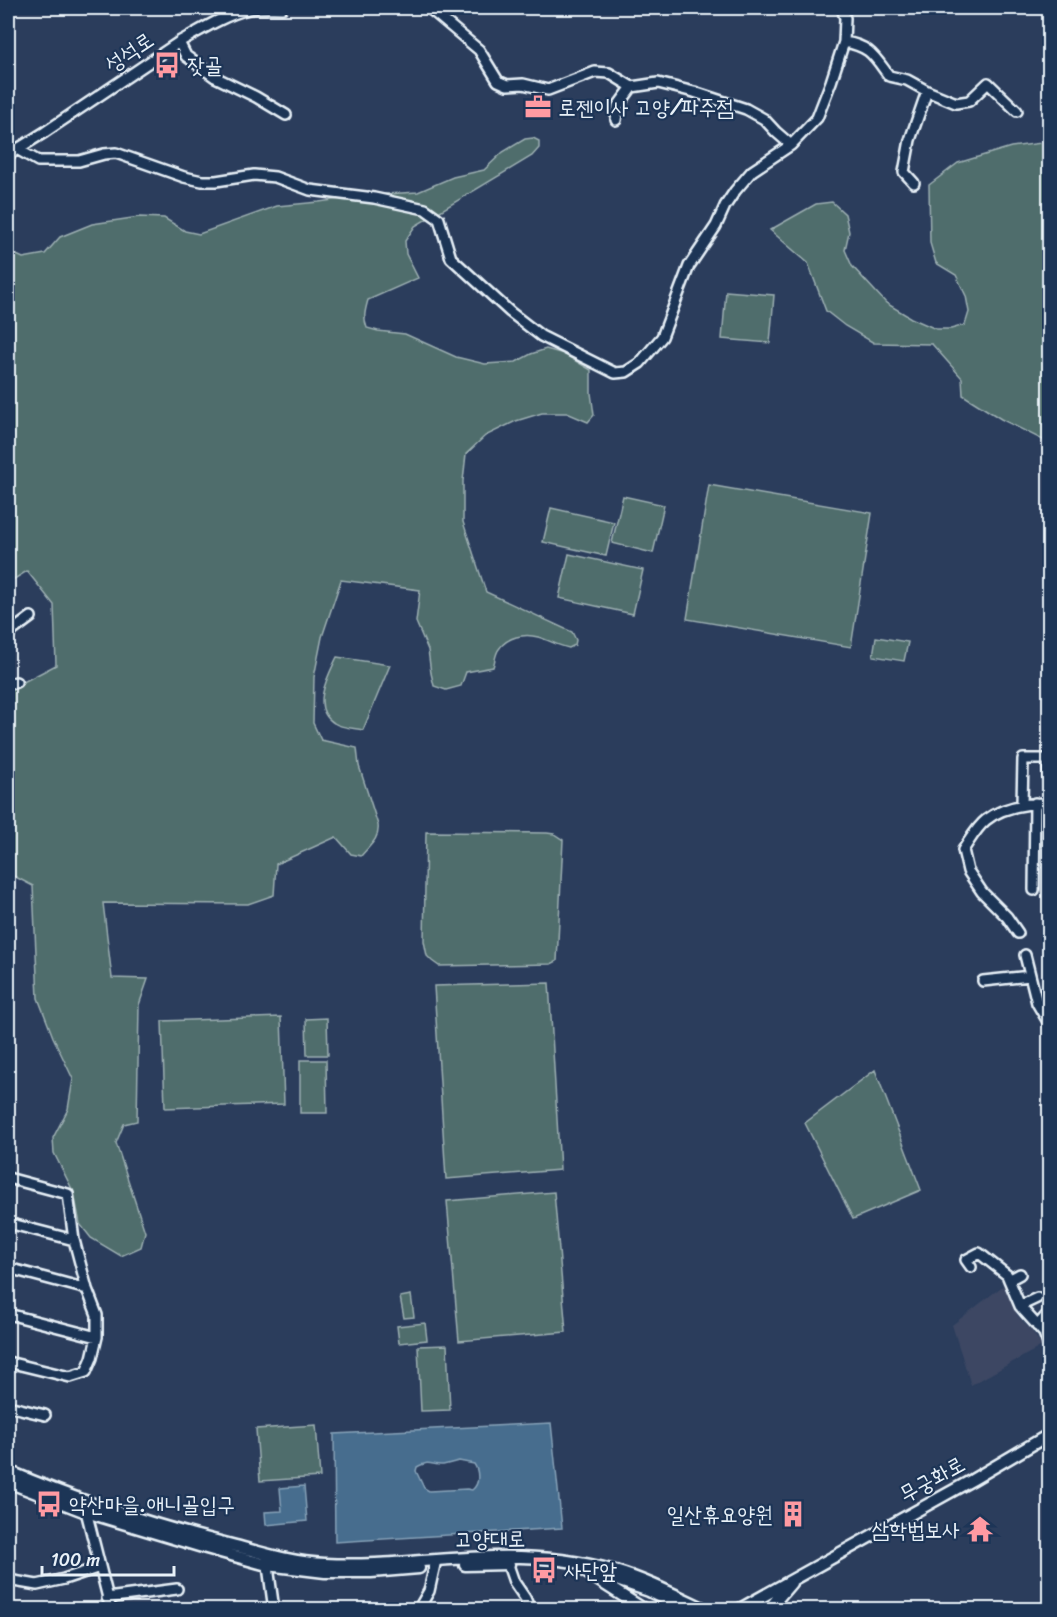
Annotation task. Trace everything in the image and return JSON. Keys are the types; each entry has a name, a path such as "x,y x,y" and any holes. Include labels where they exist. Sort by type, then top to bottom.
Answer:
{"main road":[{"name":"무궁화로","path":"738,1610 1050,1434"},
{"name":"고양대로","path":"8,1471 63,1494 267,1559"},
{"name":"고양대로","path":"8,1482 86,1512 199,1546 267,1559 323,1564 555,1560 615,1571 655,1586 707,1610"},
{"name":"고양대로","path":"506,1560 606,1576 649,1591 687,1610"},
{"path":"584,1571 645,1610"},
{"path":"768,1610 797,1576"}],"street":[{"name":"성석로","path":"8,155 179,42 248,8 282,8"},
{"path":"429,8 479,50 498,81 507,85 523,84 548,90 595,72 609,73 632,87 658,83 746,109 764,119 791,145"},
{"path":"17,149 38,161 78,161 116,153 202,181 254,175 275,177 310,190 374,198 425,209 439,219 451,258 510,312 541,336 615,373 626,372 640,363 662,337 689,266 716,226 735,191 752,171 791,145 818,118 844,42 845,18 842,8"},
{"path":"179,42 186,57 215,77 286,115"},
{"path":"844,42 856,44 872,52 889,76 907,80 956,103 969,101 988,83 1017,111"},
{"path":"616,120 618,106 632,87"},
{"path":"914,183 904,172 910,140 927,91"},
{"path":"8,634 31,617"},
{"path":"1018,933 1007,917 982,892 968,871 963,850 987,819 1023,804 1049,803 1048,759 1023,759 1023,804"},
{"path":"1034,890 1035,803"},
{"path":"1025,955 1037,1003 1050,1025"},
{"path":"983,981 1030,976"},
{"path":"8,1178 68,1194 74,1240 96,1315 97,1337 86,1372 70,1377 8,1362"},
{"path":"8,1223 74,1240"},
{"path":"971,1267 966,1260 979,1253 1007,1275 1020,1306 1044,1333 1049,1344"},
{"path":"8,1268 87,1289"},
{"path":"1009,1280 1020,1274"},
{"path":"1020,1306 1037,1298"},
{"path":"8,1314 97,1337"},
{"path":"1037,1326 1047,1315"},
{"path":"8,1406 45,1415"},
{"path":"83,1500 111,1610"},
{"path":"267,1559 274,1610"},
{"path":"506,1560 514,1582 530,1610"},
{"path":"418,1610 429,1591 435,1563"},
{"path":"8,1580 37,1585 100,1567"},
{"path":"107,1598 177,1589"}],"shaded area":[{"path":"1004,1285 1017,1315 1042,1346 971,1385 952,1325"},
{"path":"551,1423 562,1528 335,1542 334,1434","holes":["459,1461 474,1464 478,1477 472,1490 429,1491 424,1488 416,1471 417,1467 425,1463 443,1465"]},
{"path":"304,1486 307,1521 266,1525 265,1512 282,1511 280,1488"}],"green space":[{"path":"533,138 539,141 539,148 532,156 415,226 405,241 406,254 418,278 368,300 365,317 367,328 405,334 456,357 485,364 516,362 546,349 564,354 591,370 594,415 588,422 567,413 542,413 516,421 485,436 466,454 463,481 463,522 486,592 572,632 576,640 575,645 569,648 533,636 516,637 502,645 493,667 466,672 461,686 446,690 434,686 428,650 416,622 420,590 341,580 322,637 314,677 313,723 321,740 357,748 359,766 378,825 373,842 361,856 351,854 336,837 276,864 274,895 248,904 103,903 112,978 148,979 139,1005 137,1121 124,1124 116,1143 145,1232 141,1247 121,1256 91,1238 80,1224 74,1193 54,1153 53,1138 68,1109 73,1079 38,998 33,886 8,873 8,690 56,665 54,605 27,571 8,583 8,251 23,258 45,254 60,237 92,224 139,217 164,218 185,231 199,234 277,206 369,195 418,192 453,177 484,170 503,152 525,139"},
{"path":"1049,142 1050,442 1047,442 1001,419 963,395 962,378 932,344 874,343 845,326 826,311 808,263 770,230 816,204 832,202 845,214 849,232 845,250 852,266 886,303 936,329 951,329 965,325 969,312 966,296 956,275 936,263 930,243 929,185 958,163 1011,147"},
{"path":"726,291 774,295 770,343 722,339"},
{"path":"709,485 872,513 851,647 687,619"},
{"path":"623,496 664,505 653,553 612,543"},
{"path":"551,508 614,522 606,556 543,542"},
{"path":"569,554 643,570 633,614 559,598"},
{"path":"876,637 908,642 904,661 873,656"},
{"path":"337,657 390,665 363,730 337,725 327,717 323,709 323,692"},
{"path":"426,832 547,833 554,834 563,840 557,961 551,964 439,966 432,961 427,956 424,941"},
{"path":"549,983 560,1170 446,1179 434,986"},
{"path":"281,1017 284,1104 165,1108 162,1021"},
{"path":"327,1018 328,1055 307,1055 306,1019"},
{"path":"300,1060 326,1060 327,1113 300,1113"},
{"path":"875,1070 921,1190 853,1219 805,1123"},
{"path":"554,1192 566,1332 459,1341 447,1201"},
{"path":"411,1295 414,1317 404,1318 400,1297"},
{"path":"425,1323 427,1340 399,1343 397,1326"},
{"path":"447,1345 450,1410 421,1411 418,1346"},
{"path":"316,1425 320,1477 260,1481 256,1429"}],"waterway":[{"path":"424,1610 433,1594"}],"place":[{"name":"잣골","path":"167,65"},
{"name":"로젠이사 고양/파주점","path":"538,107"},
{"name":"약산마을.애니골입구","path":"49,1504"},
{"name":"일산휴요양원","path":"793,1514"},
{"name":"삼학법보사","path":"980,1529"},
{"name":"사단앞","path":"544,1570"}]}
